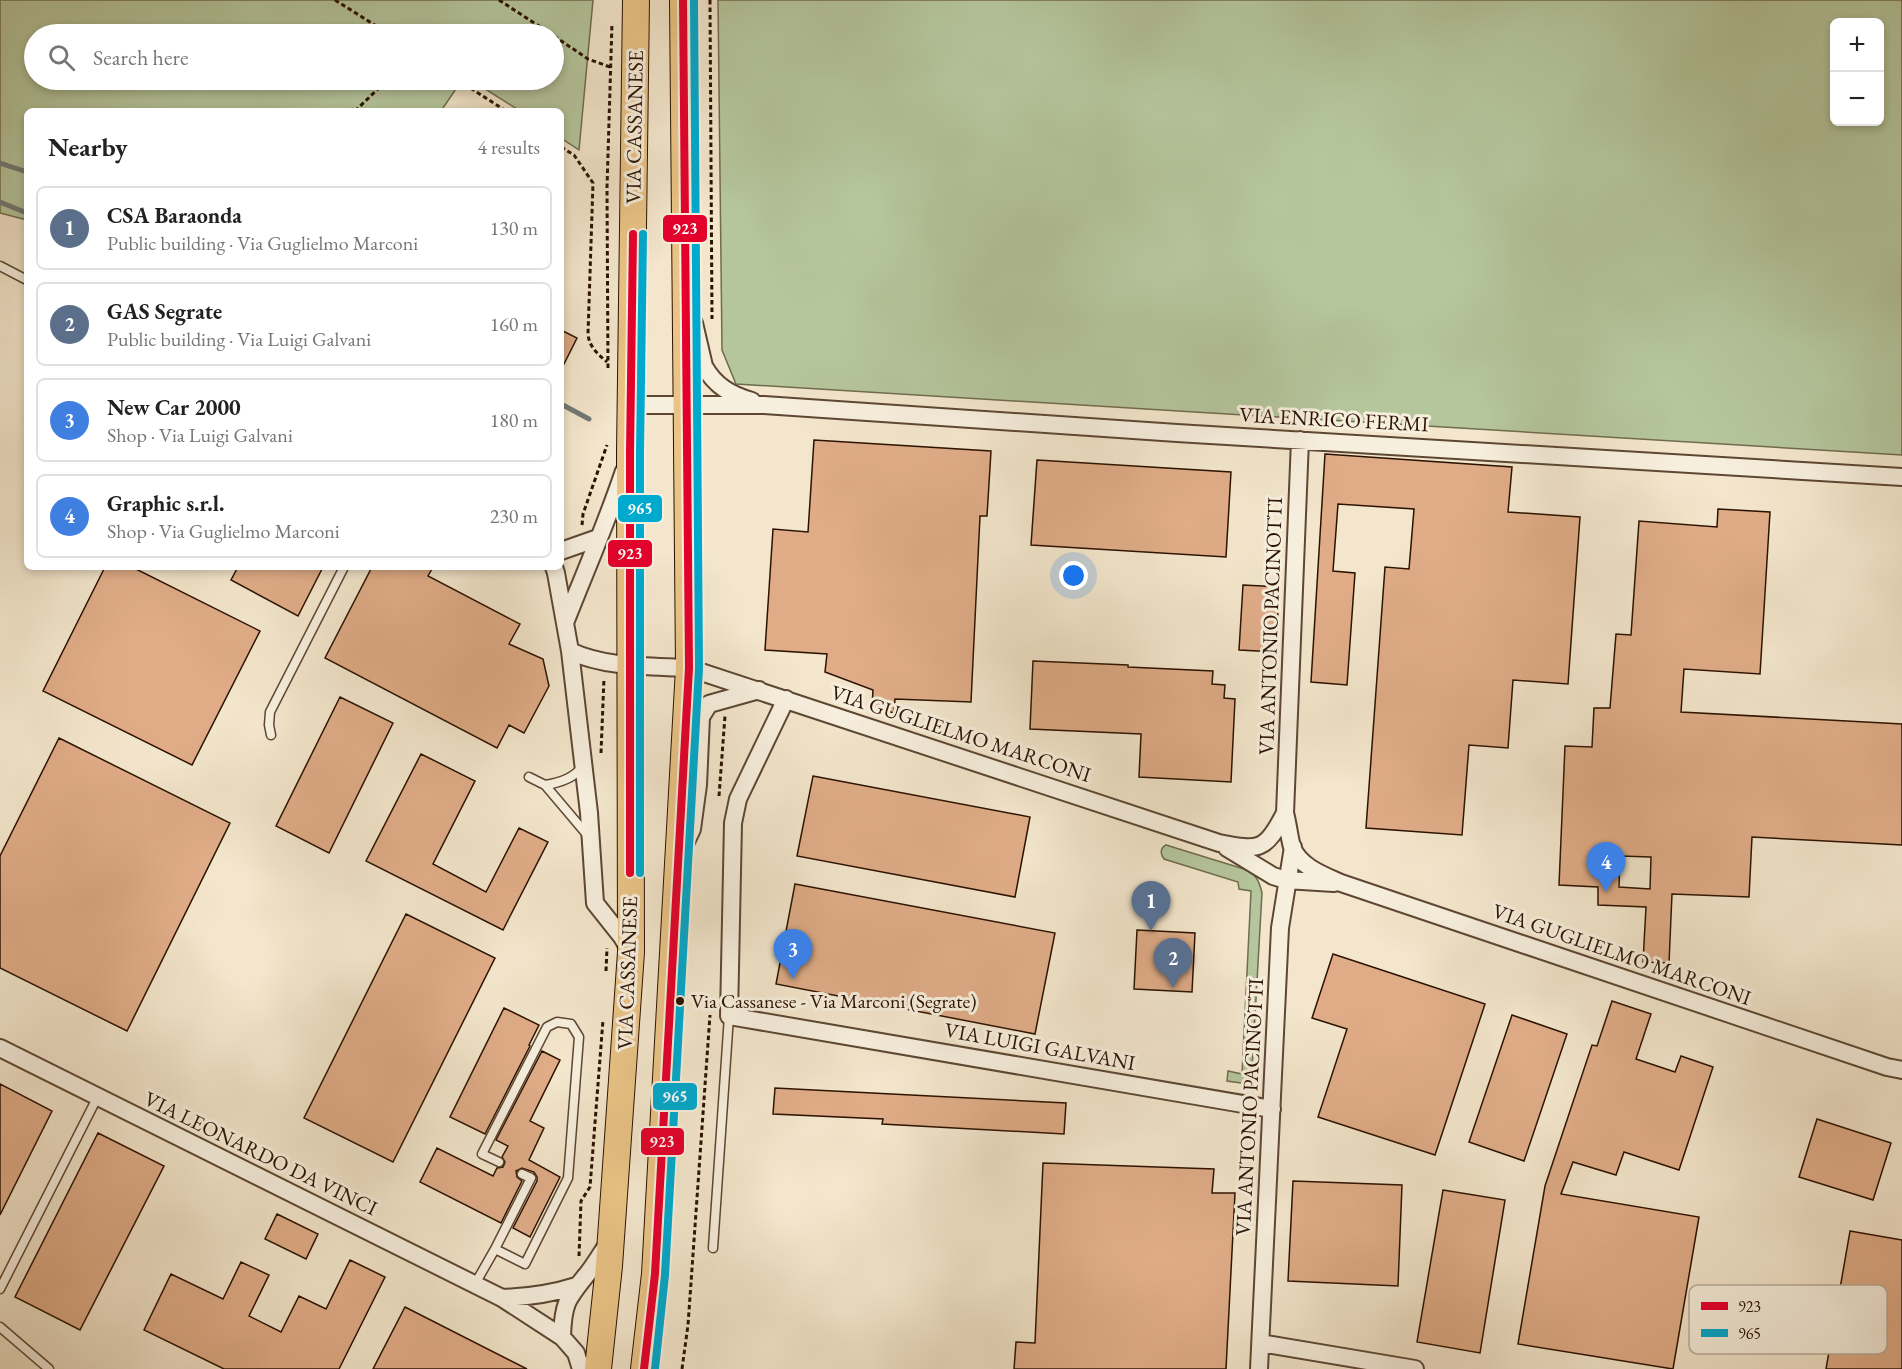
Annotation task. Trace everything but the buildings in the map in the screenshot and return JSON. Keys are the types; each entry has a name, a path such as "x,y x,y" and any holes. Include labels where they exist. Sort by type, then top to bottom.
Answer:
{"main road":[{"name":"VIA CASSANESE","path":"598,1369 611,1239 631,952 617,663 619,446 631,394 636,0"},
{"name":"VIA CASSANESE","path":"644,1369 655,1274 689,668 683,0"}],"street":[{"name":"VIA ENRICO FERMI","path":"685,297 707,372 728,392 764,405"},
{"name":"VIA ENRICO FERMI","path":"631,394 686,405 764,405 1902,477"},
{"name":"VIA ANTONIO PACINOTTI","path":"1285,813 1300,440"},
{"path":"565,624 611,510 619,446"},
{"path":"564,550 598,538"},
{"path":"555,570 570,651 584,765 595,903 631,952"},
{"name":"VIA GUGLIELMO MARCONI","path":"570,651 581,656 617,663 689,668 1219,843 1246,849 1264,844 1273,836 1285,813"},
{"path":"678,858 692,830 698,785 700,717 709,704 759,690"},
{"path":"729,1016 733,823 738,799 786,699"},
{"name":"VIA GUGLIELMO MARCONI","path":"1285,813 1293,847 1300,859 1312,870 1341,883 1895,1068 1902,1077"},
{"name":"VIA GUGLIELMO MARCONI","path":"1219,843 1264,871 1286,880 1341,883"},
{"name":"VIA ANTONIO PACINOTTI","path":"1259,1369 1280,928 1293,847"},
{"name":"VIA LUIGI GALVANI","path":"729,1016 1272,1109"},
{"name":"VIA LEONARDO DA VINCI","path":"0,1048 475,1284 502,1298 562,1337"},
{"path":"581,1369 576,1353 562,1337 565,1310 568,1299 576,1286 588,1273 611,1239"},
{"path":"502,1298 555,1293 576,1286"},
{"path":"1261,1343 1415,1369"}],"lane":[{"path":"0,266 24,278"},
{"path":"271,735 270,712 342,570"},
{"path":"544,785 569,779 577,774 584,765"},
{"path":"529,777 544,785 591,839"},
{"path":"713,1248 729,1016"},
{"path":"495,1249 525,1264 568,1178 579,1037 571,1024 557,1022 547,1027 482,1154 500,1162"},
{"path":"0,1289 98,1096"},
{"path":"475,1284 531,1178 522,1174"},
{"path":"0,1327 49,1369"}],"path":[{"path":"335,0 373,24"},
{"path":"500,0 536,24"},
{"path":"609,370 607,362 607,199 612,22"},
{"path":"564,43 588,59 610,67"},
{"path":"358,108 377,90"},
{"path":"473,90 501,108"},
{"path":"564,149 574,155 593,183 589,340 595,351 607,362 631,394"},
{"path":"598,538 582,525 583,514 619,446"},
{"path":"601,758 617,663"},
{"path":"719,797 725,707 723,699"},
{"path":"606,978 608,920"},
{"path":"682,1369 688,1324 710,1011"},
{"path":"588,1273 578,1254 581,1201 590,1187 603,1013"}],"green space":[{"path":"0,0 593,0 579,150 564,140 564,108 515,108 487,90 564,90 564,24 24,24 24,90 455,90 443,108 24,108 24,219 0,213"},
{"path":"718,0 1902,0 1902,455 736,384 722,350"},
{"path":"1166,845 1244,869 1254,875 1260,884 1262,893 1252,1069 1250,1076 1241,1083 1227,1081 1228,1071 1242,1074 1251,891 1239,889 1238,882 1164,859 1161,851"}],"waterway":[{"path":"0,163 24,171"},
{"path":"0,202 24,212"},
{"path":"564,406 589,419"}],"transit line":[{"name":"923","path":"644,1369 655,1274 689,668 683,0"},
{"name":"965","path":"655,1369 665,1275 699,668 694,0"},
{"name":"923","path":"630,873 630,453 633,234"},
{"name":"965","path":"640,873 640,453 643,234"}],"place":[{"name":"Graphic s.r.l.","path":"1606,892"},
{"name":"CSA Baraonda","path":"1151,931"},
{"name":"New Car 2000","path":"793,979"},
{"name":"GAS Segrate","path":"1173,988"},
{"name":"Via Cassanese - Via Marconi (Segrate)","path":"680,1001"}]}
